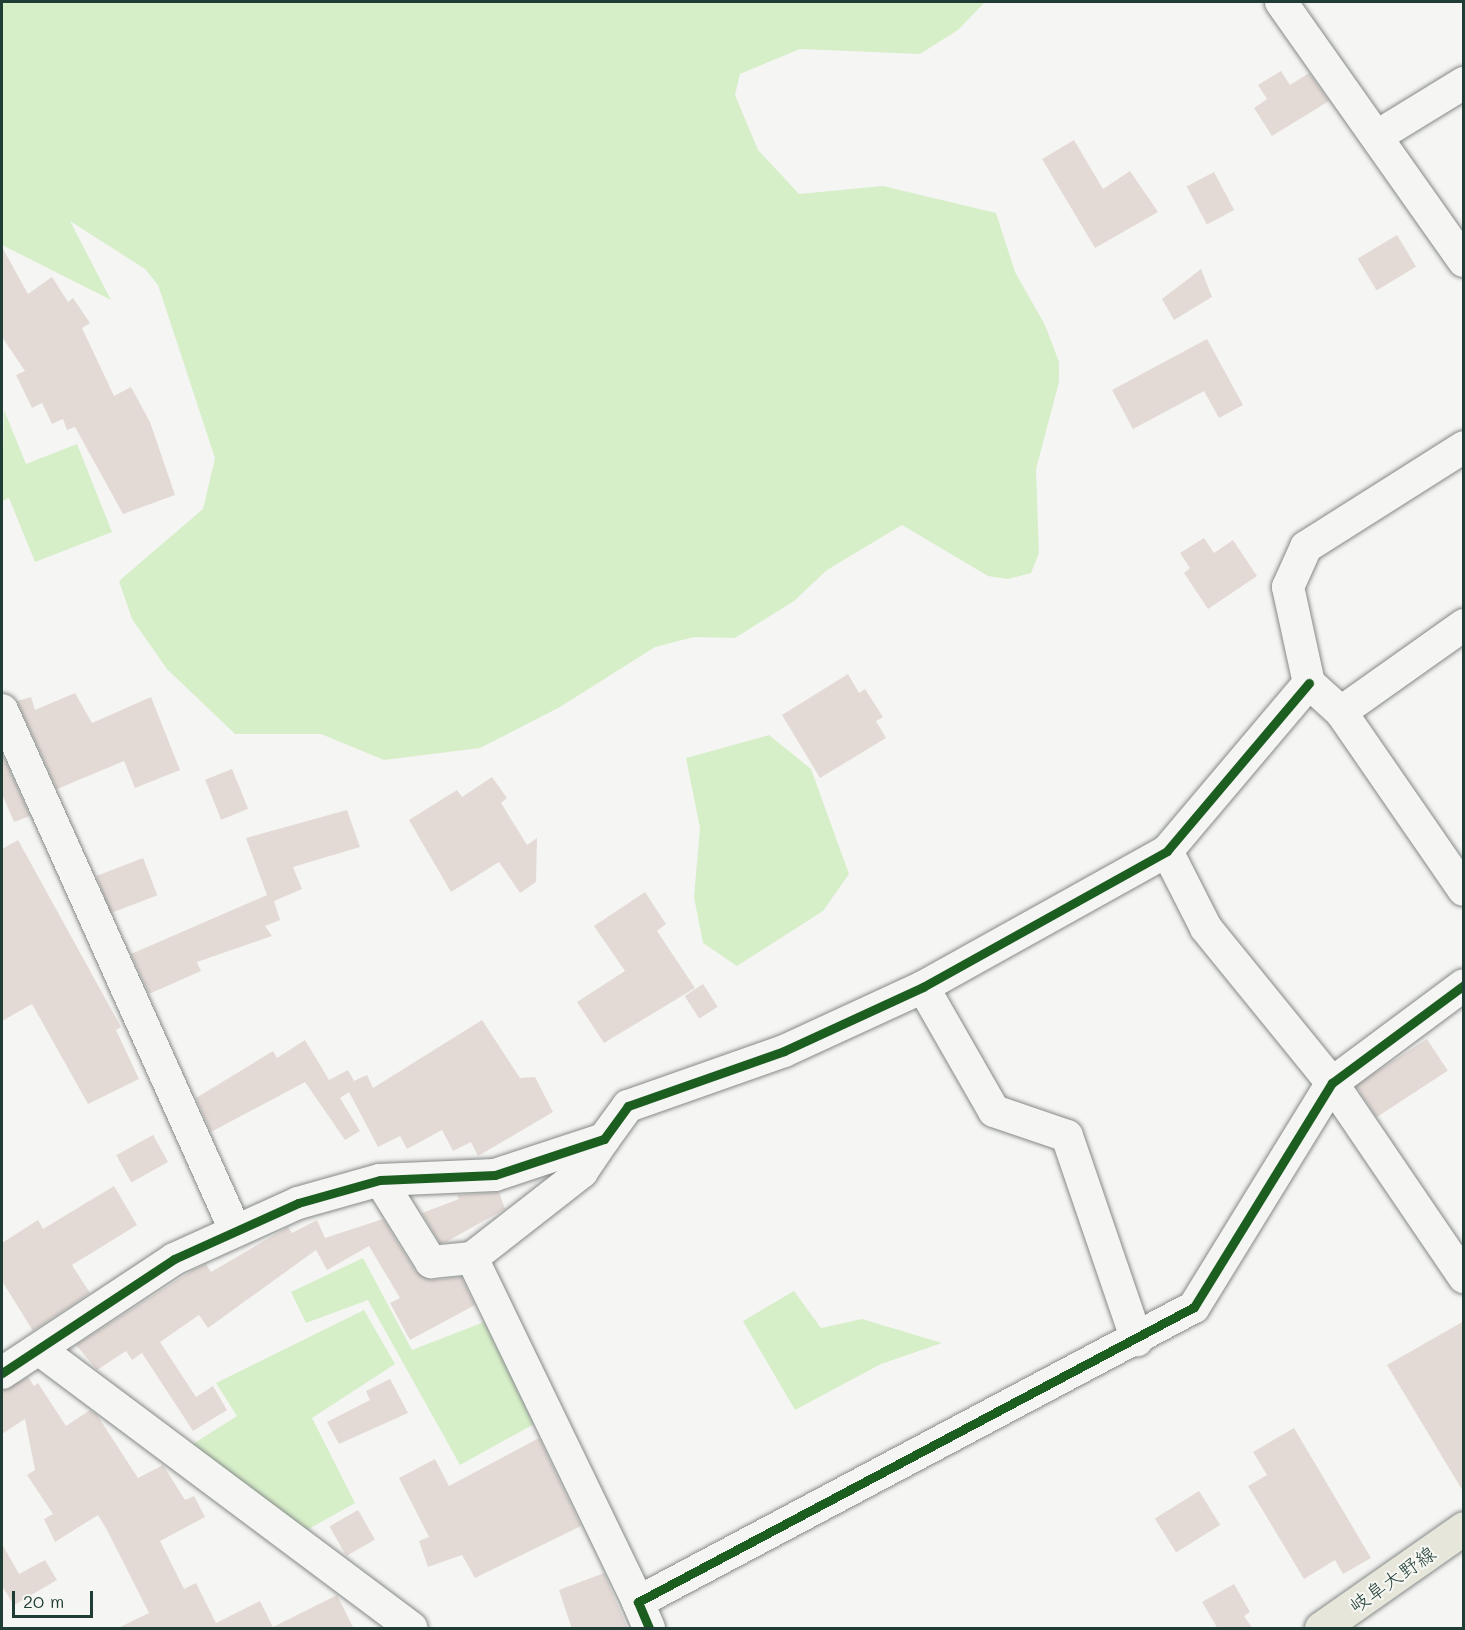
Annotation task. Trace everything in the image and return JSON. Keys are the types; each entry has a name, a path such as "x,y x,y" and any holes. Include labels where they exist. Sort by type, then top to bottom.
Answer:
{"main road":[{"name":"岐阜大野線","path":"1338,1624 1464,1528"}],"street":[{"path":"1281,2 1379,135 1464,261"},
{"path":"1379,135 1464,83"},
{"path":"1464,447 1306,547 1288,587 1309,683 1341,711 1464,890"},
{"path":"1341,711 1464,625"},
{"path":"380,1180 431,1262 472,1258 582,1172 628,1106 784,1051 923,987 1167,851 1309,683"},
{"path":"2,710 235,1230"},
{"path":"1167,851 1206,928 1332,1083 1464,1277"},
{"path":"472,1258 643,1615 916,1451 1137,1340 1194,1307 1332,1083 1464,985"},
{"path":"923,987 994,1111 1067,1136 1137,1340"},
{"path":"2,1373 40,1350 174,1259 298,1203 380,1180 495,1175 604,1139"},
{"path":"40,1350 412,1629"}],"green space":[{"path":"2,2 985,2 958,30 920,54 800,49 740,74 735,95 758,150 799,194 883,186 996,213 1015,272 1045,325 1059,362 1059,382 1036,469 1039,553 1031,573 1008,579 988,576 902,525 827,570 794,601 735,638 694,637 655,647 560,707 480,748 384,760 321,734 235,734 167,669 132,619 119,581 203,509 215,458 158,285 145,269 70,221 111,300 2,245"},
{"path":"4,410 26,464 77,444 112,532 35,562 9,498 2,501"},
{"path":"769,735 811,769 849,874 823,911 737,966 703,943 694,897 700,828 686,758"},
{"path":"363,1258 412,1350 484,1322 534,1424 460,1465 368,1300 306,1323 291,1292"},
{"path":"794,1291 821,1328 862,1319 942,1343 881,1364 795,1410 743,1321"},
{"path":"364,1310 395,1364 312,1418 355,1503 298,1535 185,1449 237,1416 216,1383"}],"building":[{"path":"1281,71 1290,85 1309,73 1329,101 1272,136 1254,108 1267,99 1258,85"},
{"path":"1074,140 1103,189 1130,171 1158,212 1095,248 1042,159"},
{"path":"1214,172 1234,210 1207,225 1187,187"},
{"path":"1397,235 1416,267 1377,290 1358,259"},
{"path":"2,247 28,294 52,277 68,302 73,298 90,323 82,328 114,396 131,387 150,422 175,495 123,514 75,427 67,430 63,419 52,424 42,403 32,408 16,375 25,371 2,337"},
{"path":"1201,269 1212,297 1174,320 1162,299"},
{"path":"1207,339 1243,405 1219,418 1204,391 1133,429 1112,390"},
{"path":"1204,538 1214,553 1233,540 1257,576 1208,609 1184,573 1190,568 1180,553"},
{"path":"848,674 859,693 865,689 883,717 876,721 886,738 820,778 782,715"},
{"path":"75,693 92,723 151,697 180,770 135,788 124,761 57,789 17,701 31,697 35,710"},
{"path":"2,753 30,816 14,822 2,794"},
{"path":"232,769 248,809 221,820 205,780"},
{"path":"492,777 507,798 501,803 527,845 537,838 536,882 520,893 499,862 451,892 409,820 457,790 462,797"},
{"path":"347,810 360,847 293,867 302,889 274,901 280,920 265,926 272,936 197,962 201,971 149,994 131,954 267,895 246,838"},
{"path":"18,840 121,1027 116,1030 139,1079 88,1104 32,1004 2,1021 2,849"},
{"path":"143,858 157,895 111,913 96,876"},
{"path":"645,892 666,924 657,931 695,988 604,1043 577,1002 625,971 594,926"},
{"path":"703,984 718,1007 699,1019 685,996"},
{"path":"482,1020 520,1078 535,1077 553,1112 478,1156 471,1142 453,1151 442,1130 407,1149 400,1136 378,1147 349,1092 340,1098 360,1131 345,1140 305,1082 211,1132 196,1098 273,1051 277,1058 305,1040 329,1080 348,1070 354,1081 367,1075 373,1088"},
{"path":"1427,1039 1448,1071 1376,1117 1356,1085"},
{"path":"153,1135 168,1162 131,1182 116,1155"},
{"path":"114,1186 137,1225 72,1265 90,1293 33,1331 2,1281 2,1243 38,1220 43,1229"},
{"path":"499,1192 505,1209 446,1242 440,1243 422,1213 459,1199 457,1195"},
{"path":"383,1219 416,1272 432,1280 461,1277 475,1305 410,1340 390,1303 400,1298 369,1246 327,1270 316,1250 208,1328 199,1315 160,1342 196,1397 213,1386 227,1410 193,1431 142,1353 132,1360 126,1351 97,1370 76,1345 193,1270 206,1264 211,1272 288,1227 292,1233 317,1220 325,1238"},
{"path":"1464,1321 1464,1493 1387,1365"},
{"path":"28,1377 34,1386 38,1383 66,1426 90,1410 97,1415 138,1478 163,1465 185,1500 194,1496 205,1517 160,1541 184,1589 196,1583 216,1623 260,1601 273,1627 337,1595 354,1629 116,1629 149,1613 107,1530 98,1515 55,1542 44,1519 53,1514 27,1475 35,1470 25,1419 2,1434 2,1391"},
{"path":"390,1379 408,1413 339,1444 327,1422 370,1400 366,1391"},
{"path":"1294,1428 1371,1558 1343,1574 1335,1560 1304,1579 1248,1486 1267,1475 1253,1452"},
{"path":"539,1438 581,1526 475,1578 462,1555 428,1567 419,1541 429,1537 399,1478 435,1459 449,1486"},
{"path":"1199,1491 1220,1525 1176,1552 1155,1519"},
{"path":"358,1510 375,1539 346,1556 329,1526"},
{"path":"2,1544 19,1574 45,1560 57,1580 14,1605 2,1586"},
{"path":"604,1573 628,1629 572,1629 559,1590"},
{"path":"1234,1584 1250,1612 1244,1616 1253,1629 1218,1629 1202,1602"}],"cycle path":[{"path":"2,1373 174,1259 298,1203 380,1180 495,1175 604,1139 628,1106 784,1051 923,987 1167,851 1309,683"},
{"path":"649,1628 638,1602 1194,1307 1332,1083 1464,985"}]}
